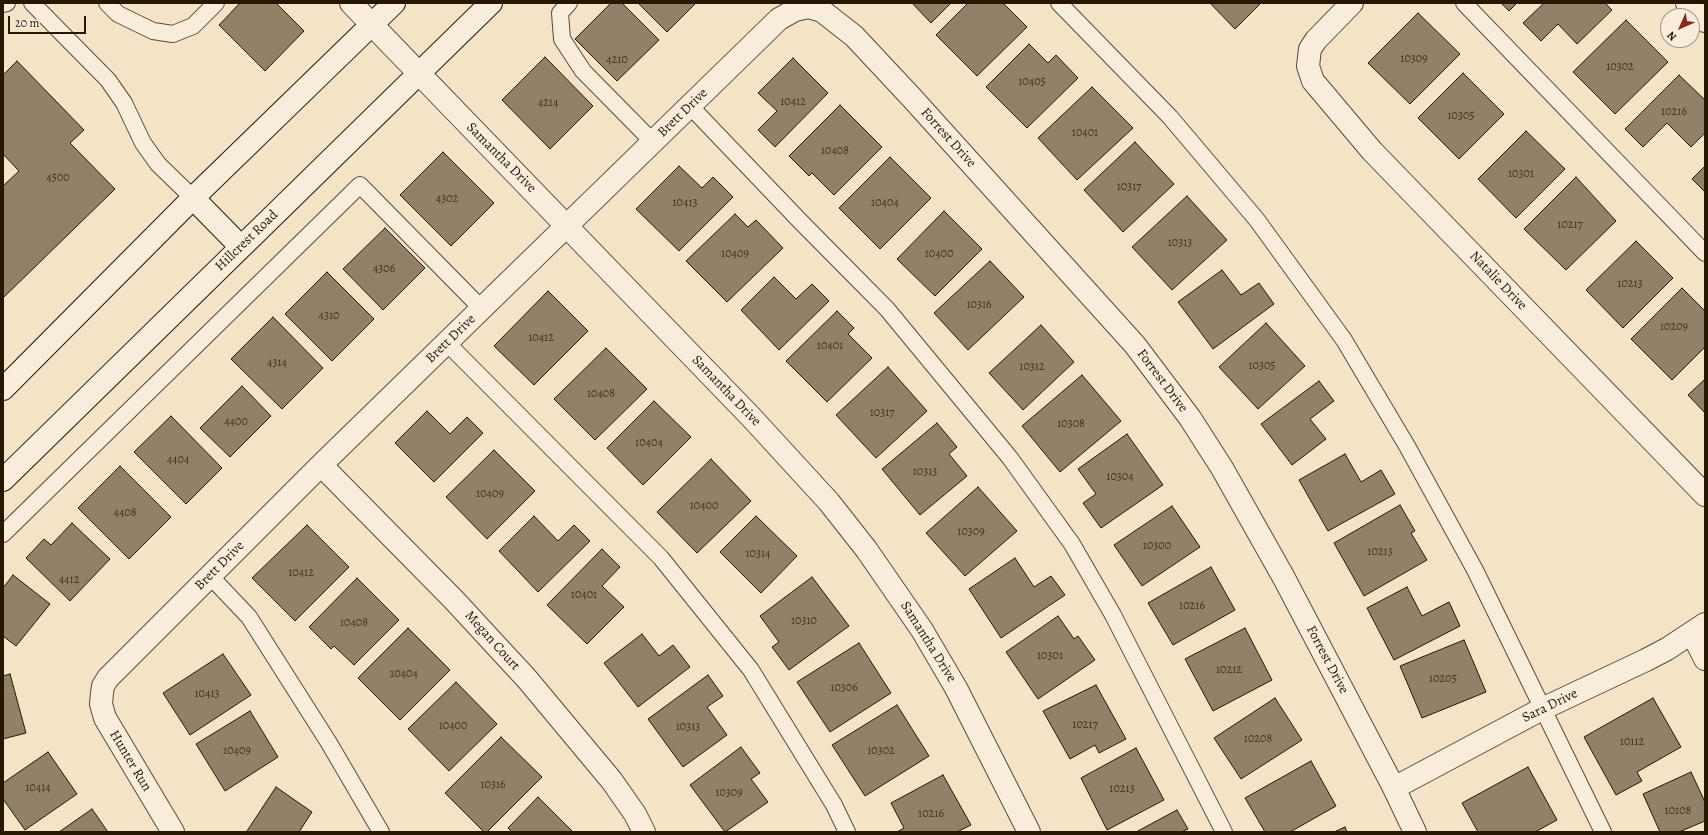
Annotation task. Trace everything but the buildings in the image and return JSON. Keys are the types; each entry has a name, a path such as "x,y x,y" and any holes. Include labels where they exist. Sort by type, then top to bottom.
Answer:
{"street":[{"name":"Samantha Drive","path":"351,3 751,417 829,502 898,593 956,688 1029,832"},
{"path":"3,389 194,198 394,3"},
{"name":"Hillcrest Road","path":"3,480 491,3"},
{"name":"Natalie Drive","path":"1352,3 1316,40 1308,57 1308,66 1313,82 1372,151 1705,495"},
{"path":"1687,3 1705,21"},
{"name":"Brett Drive","path":"103,686 108,678 321,465 779,19 795,10 808,7"},
{"name":"Forrest Drive","path":"808,7 822,10 854,36 912,98 1134,345 1190,418 1222,468 1284,578 1394,788 1415,832"},
{"path":"194,198 241,247"},
{"name":"Megan Court","path":"321,465 454,600 527,679 612,781 635,814 644,832"},
{"path":"1698,628 1705,659"},
{"name":"Sara Drive","path":"1394,788 1542,709 1646,660 1698,628"},
{"name":"Hunter Run","path":"103,686 101,704 105,718 173,832"}],"lane":[{"path":"3,4 7,3"},
{"path":"32,3 108,80 124,103 143,143 158,164 194,198"},
{"path":"107,3 118,14 153,31 173,34 193,26 216,3"},
{"path":"569,3 560,12 562,39 583,72 653,142"},
{"path":"1059,3 1170,117 1211,165 1257,220 1344,340 1407,446 1475,570 1603,832"},
{"path":"1464,3 1705,253"},
{"path":"690,106 887,309 1010,458 1072,544 1113,615 1224,832"},
{"path":"3,534 360,185 482,309"},
{"path":"447,343 661,558 751,670 834,805 848,832"},
{"path":"210,576 249,617 381,832"}]}
